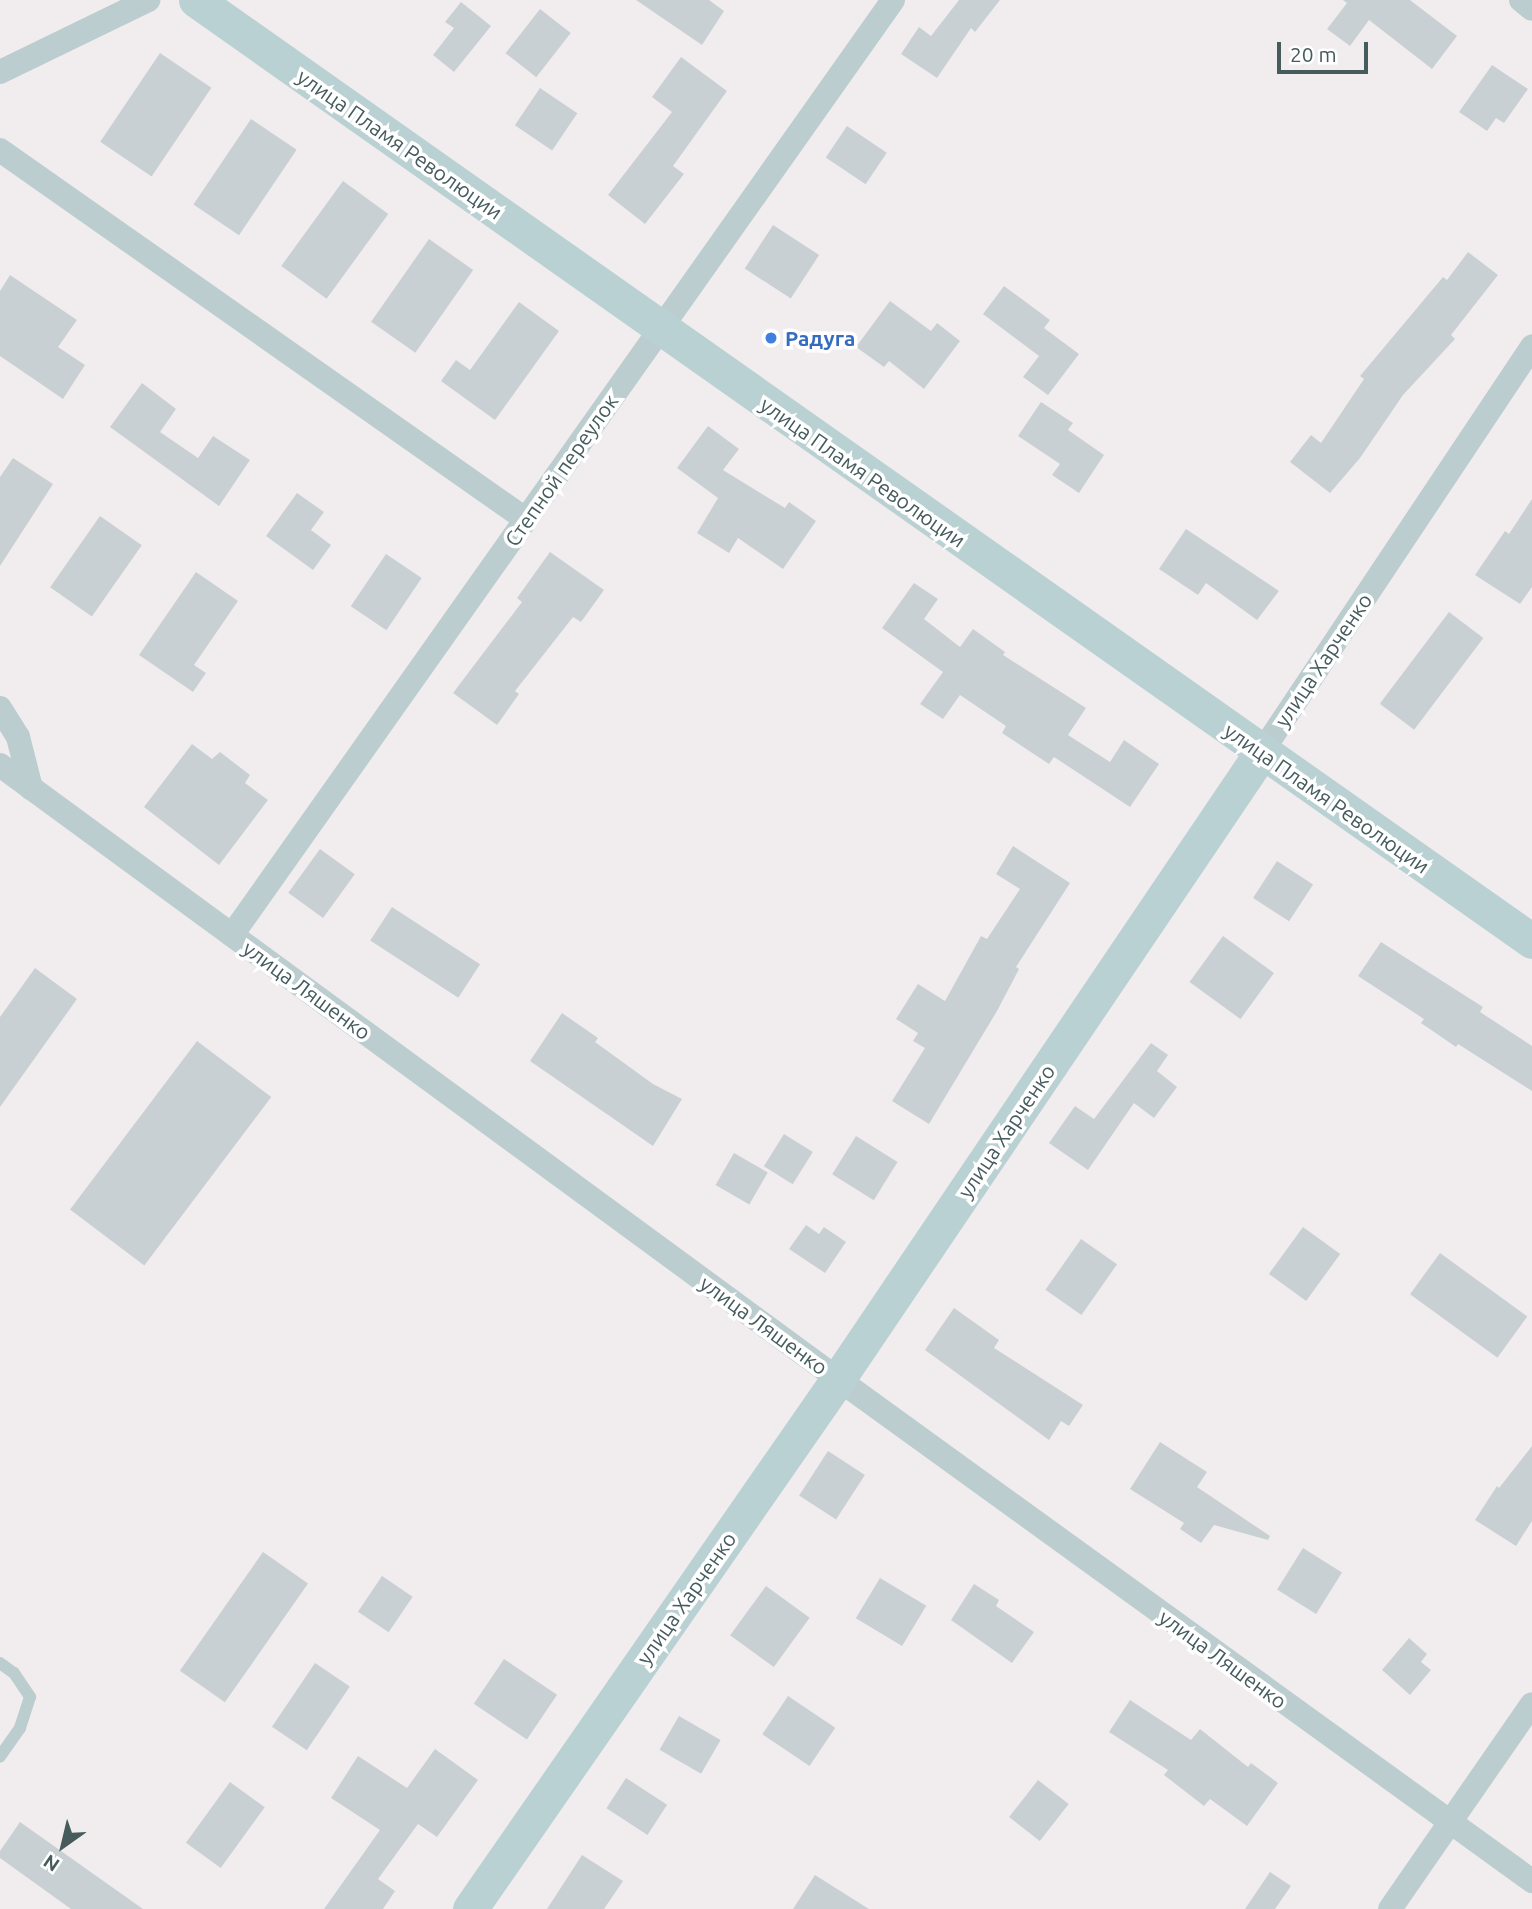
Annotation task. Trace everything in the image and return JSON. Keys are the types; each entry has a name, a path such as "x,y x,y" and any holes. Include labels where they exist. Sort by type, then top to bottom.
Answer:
{"street":[{"path":"0,72 148,0"},
{"name":"улица Пламя Революции","path":"196,0 1261,753 1532,941"},
{"path":"1521,0 1532,9"},
{"name":"Степной переулок","path":"232,935 889,2"},
{"path":"0,150 525,519"},
{"name":"улица Харченко","path":"470,1909 838,1379 1532,346"},
{"path":"0,708 18,737 30,788"},
{"name":"улица Ляшенко","path":"0,765 838,1379 1532,1881"},
{"path":"1390,1909 1532,1704"}],"lane":[{"path":"0,1663 14,1673 30,1697 20,1728 0,1757"}],"building":[{"path":"636,0 709,0 724,11 702,45"},
{"path":"959,0 1000,0 975,32 971,28 937,78 901,54 919,27 931,36"},
{"path":"1343,0 1410,0 1457,36 1432,69 1369,20 1350,46 1327,29 1347,3"},
{"path":"461,2 491,26 454,72 433,55 454,28 445,22"},
{"path":"540,9 571,33 536,77 506,53"},
{"path":"160,53 211,88 152,176 100,142"},
{"path":"681,57 727,91 673,166 684,174 645,224 608,195 672,112 652,97"},
{"path":"1492,65 1528,89 1504,123 1496,118 1487,131 1459,112"},
{"path":"540,88 577,113 552,150 515,125"},
{"path":"251,119 297,150 239,235 193,204"},
{"path":"847,126 887,153 866,184 826,158"},
{"path":"343,181 388,214 327,299 281,266"},
{"path":"773,225 819,255 791,299 745,269"},
{"path":"429,239 473,270 415,353 371,322"},
{"path":"1468,252 1498,275 1451,335 1455,339 1403,395 1360,458 1330,493 1290,462 1311,435 1321,443 1364,379 1360,376 1443,277 1447,280"},
{"path":"10,275 77,320 58,347 85,365 63,399 0,356 0,291"},
{"path":"1004,286 1050,320 1044,328 1079,354 1048,395 1023,377 1039,356 983,314"},
{"path":"890,301 931,331 937,323 960,341 924,389 889,361 884,367 856,347"},
{"path":"519,302 559,331 495,420 441,381 456,360 470,370"},
{"path":"142,383 176,409 160,432 198,458 213,436 250,460 219,506 110,427"},
{"path":"1041,402 1073,423 1068,430 1104,455 1079,493 1052,475 1060,464 1018,436"},
{"path":"708,426 739,449 723,470 785,508 789,502 816,521 783,569 738,538 729,553 697,533 718,498 677,468"},
{"path":"13,458 53,484 0,566 0,477"},
{"path":"297,493 324,512 311,530 331,545 313,570 266,536"},
{"path":"1532,499 1532,587 1520,604 1475,575 1505,531 1509,534"},
{"path":"100,516 142,545 92,617 50,587"},
{"path":"1186,529 1279,591 1257,620 1206,583 1198,595 1159,569"},
{"path":"550,552 604,590 581,622 573,617 515,691 519,694 497,725 453,693 522,602 517,598"},
{"path":"386,554 422,578 386,630 351,606"},
{"path":"196,572 238,601 194,665 206,673 193,692 139,655"},
{"path":"914,583 938,599 924,619 960,647 973,629 1005,652 1003,655 1086,708 1068,735 1110,762 1124,740 1159,764 1130,807 1054,757 1049,764 1002,733 1006,726 960,695 943,719 920,704 943,672 882,628"},
{"path":"1449,612 1483,638 1414,730 1380,704"},
{"path":"192,744 212,759 220,752 250,775 245,783 268,800 219,865 144,807"},
{"path":"1013,846 1070,883 1016,967 1019,969 997,1011 929,1124 892,1101 925,1048 913,1041 918,1033 896,1019 918,984 945,1001 981,936 987,939 1020,889 996,874"},
{"path":"320,849 355,874 323,918 288,893"},
{"path":"1277,861 1313,884 1289,921 1253,898"},
{"path":"392,907 480,964 458,998 370,941"},
{"path":"1223,936 1274,973 1240,1019 1189,982"},
{"path":"1381,942 1483,1007 1480,1012 1532,1046 1532,1091 1458,1044 1456,1047 1421,1023 1424,1019 1358,976"},
{"path":"35,968 77,999 0,1107 0,1017"},
{"path":"562,1013 598,1038 595,1042 653,1084 682,1099 653,1146 530,1061"},
{"path":"197,1041 271,1097 144,1265 70,1210"},
{"path":"1151,1043 1168,1055 1157,1071 1177,1087 1154,1118 1134,1103 1088,1170 1049,1143 1075,1106 1094,1119"},
{"path":"784,1134 813,1152 793,1184 764,1166"},
{"path":"856,1136 898,1162 874,1200 832,1174"},
{"path":"734,1153 768,1172 749,1205 716,1185"},
{"path":"806,1225 819,1234 824,1227 846,1242 825,1273 789,1249"},
{"path":"1303,1227 1340,1254 1306,1301 1269,1274"},
{"path":"1081,1239 1117,1264 1081,1315 1045,1290"},
{"path":"1440,1253 1527,1316 1497,1358 1410,1294"},
{"path":"954,1308 999,1340 994,1348 1083,1405 1069,1426 1061,1421 1049,1440 925,1350"},
{"path":"1160,1442 1207,1472 1197,1487 1270,1536 1268,1540 1214,1525 1201,1543 1180,1529 1184,1523 1130,1489"},
{"path":"1532,1446 1532,1521 1516,1546 1475,1520 1497,1486 1499,1488"},
{"path":"828,1451 865,1475 836,1519 799,1495"},
{"path":"1303,1548 1342,1572 1316,1614 1277,1590"},
{"path":"263,1552 308,1584 225,1702 180,1671"},
{"path":"382,1576 413,1597 389,1632 358,1612"},
{"path":"880,1578 926,1606 902,1646 856,1618"},
{"path":"974,1584 999,1600 996,1606 1034,1632 1012,1663 951,1620"},
{"path":"766,1586 810,1618 774,1667 730,1635"},
{"path":"1409,1638 1427,1654 1421,1662 1431,1670 1410,1695 1382,1670"},
{"path":"504,1659 557,1695 527,1740 474,1704"},
{"path":"315,1663 350,1686 307,1750 272,1727"},
{"path":"788,1696 835,1728 810,1766 762,1734"},
{"path":"1130,1700 1191,1740 1200,1729 1248,1767 1251,1763 1278,1783 1247,1826 1210,1799 1204,1806 1164,1775 1168,1770 1109,1732"},
{"path":"679,1716 721,1740 701,1774 660,1750"},
{"path":"435,1749 478,1780 437,1837 418,1824 378,1879 395,1891 383,1909 324,1909 380,1830 331,1798 358,1756 407,1788"},
{"path":"626,1778 667,1805 647,1835 606,1808"},
{"path":"1038,1780 1069,1804 1040,1841 1009,1817"},
{"path":"230,1782 265,1807 221,1868 186,1843"},
{"path":"20,1822 143,1909 71,1909 0,1858 0,1851"},
{"path":"582,1855 623,1881 604,1909 547,1909"},
{"path":"1270,1872 1291,1886 1275,1909 1245,1909"},
{"path":"815,1875 869,1909 793,1909"}],"place":[{"name":"Радуга","path":"771,338"}]}
